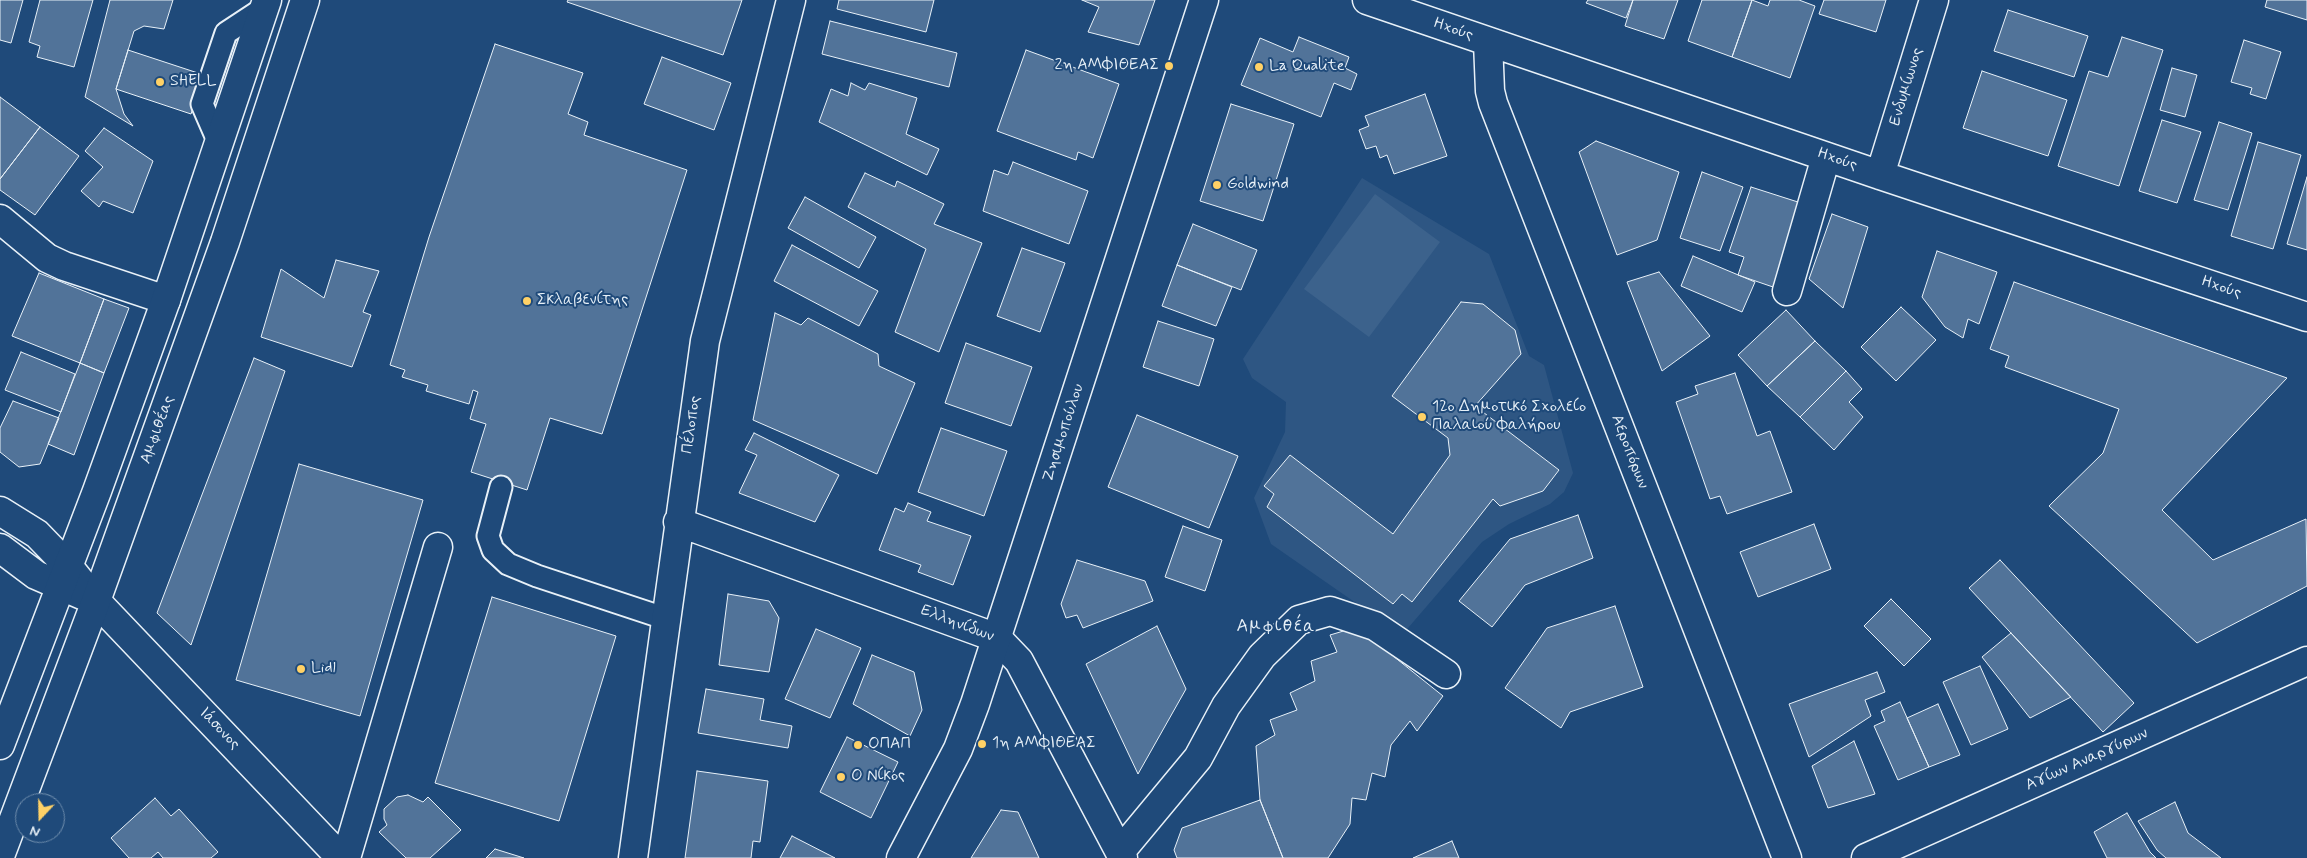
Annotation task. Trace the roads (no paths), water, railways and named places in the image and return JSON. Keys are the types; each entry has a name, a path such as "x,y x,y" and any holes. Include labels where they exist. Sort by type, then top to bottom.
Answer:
{"street":[{"name":"Αμφιθέας","path":"0,856 96,601 225,242 305,0"},
{"name":"Πέλοπος","path":"633,858 678,522 705,341 792,0"},
{"name":"Ζησιμοπούλου","path":"902,858 958,749 997,638 1204,0"},
{"name":"Ενδυμίωνος","path":"1880,174 1934,0"},
{"name":"Ηχούς","path":"1379,2 1488,42 1826,157 2307,317"},
{"path":"0,746 166,300 265,4"},
{"name":"Αεροπόρων","path":"1488,42 1490,91 1493,103 1787,858"},
{"path":"1787,291 1826,157"},
{"path":"0,219 47,258 64,266 166,300"},
{"name":"Ιάσονος","path":"0,511 37,534 64,576 96,601 341,858"},
{"name":"Ελληνίδων","path":"678,522 997,638 1019,662 1121,855"},
{"name":"Ιάσονος","path":"0,548 25,569 64,576"},
{"path":"346,858 438,548"},
{"path":"1121,855 1198,758 1226,706 1262,656 1299,620 1330,611 1375,626 1446,674"},
{"name":"Αγίων Αναργύρων","path":"1866,858 2307,661"}],"lane":[{"path":"501,487 488,536 493,550 508,564 537,576 666,619"}],"place":[{"name":"2η ΑΜΦΙΘΕΑΣ","path":"1169,66"},
{"name":"La Qualite","path":"1259,67"},
{"name":"SHELL","path":"160,82"},
{"name":"Goldwind","path":"1217,185"},
{"name":"Σκλαβενίτης","path":"527,301"},
{"name":"12ο Δημοτικό Σχολείο Παλαιού Φαλήρου","path":"1422,417"},
{"name":"Lidl","path":"301,669"},
{"name":"1η ΑΜΦΙΘΕΑΣ","path":"982,744"},
{"name":"ΟΠΑΠ","path":"858,745"},
{"name":"Ο Νίκος","path":"841,777"}],"district":[{"name":"Αμφιθέα","path":"1276,627"}]}
